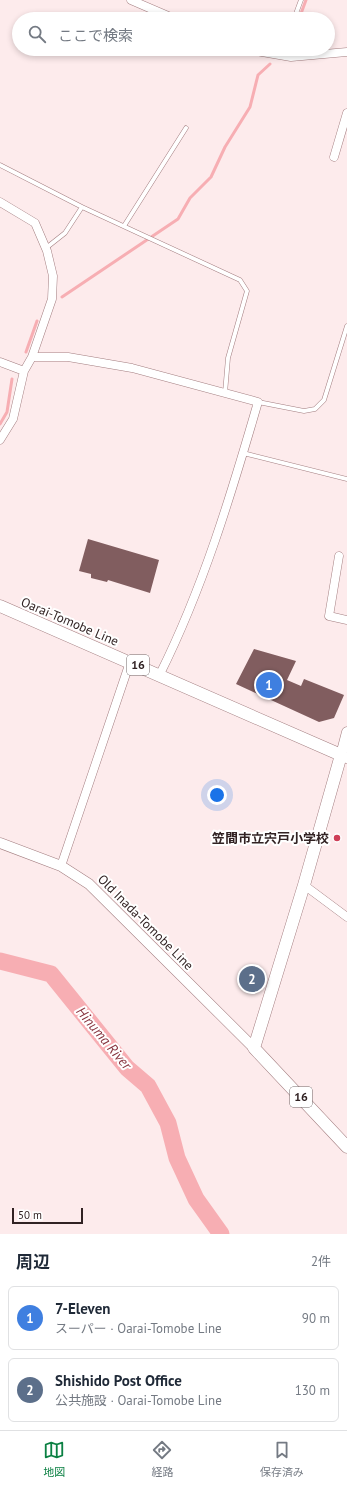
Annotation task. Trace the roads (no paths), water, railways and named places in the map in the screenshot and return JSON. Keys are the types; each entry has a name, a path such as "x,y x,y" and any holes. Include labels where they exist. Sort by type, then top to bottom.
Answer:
{"main road":[{"name":"Oarai-Tomobe Line","path":"0,606 160,674 344,756"},
{"path":"254,1048 344,756"},
{"name":"16","path":"254,1048 347,1147"}],"street":[{"path":"131,0 159,12"},
{"path":"335,53 347,52"},
{"path":"288,56 302,56"},
{"path":"334,157 347,113"},
{"path":"0,202 35,223 46,248 53,276 52,298 32,357 24,371 13,419 0,440"},
{"path":"32,357 68,357 132,368 258,402 194,602 160,674"},
{"path":"0,362 24,371"},
{"path":"339,556 329,616 347,620"},
{"path":"61,866 130,662"},
{"path":"344,756 347,732"},
{"name":"Old Inada-Tomobe Line","path":"0,843 61,866 89,884 254,1048"},
{"path":"304,885 347,917"}],"lane":[{"path":"297,12 301,0"},
{"path":"124,226 186,128"},
{"path":"0,165 82,207 240,280 247,291 228,358 225,393"},
{"path":"46,248 65,234 82,207"},
{"path":"258,402 304,411 315,409 324,400 347,326"},
{"path":"243,452 347,479"}],"waterway":[{"path":"302,12 306,0"},
{"path":"62,297 178,219 190,198 211,177 225,147 250,107 258,75 270,64"},
{"path":"26,352 37,321"},
{"path":"0,424 7,412 12,379"},
{"name":"Hinuma River","path":"0,961 51,974 127,1068 148,1086 168,1123 177,1158 196,1199 221,1234"}],"place":[{"name":"7-Eleven","path":"269,685"},
{"name":"笠間市立宍戸小学校","path":"337,838"},
{"name":"Shishido Post Office","path":"252,979"}]}
